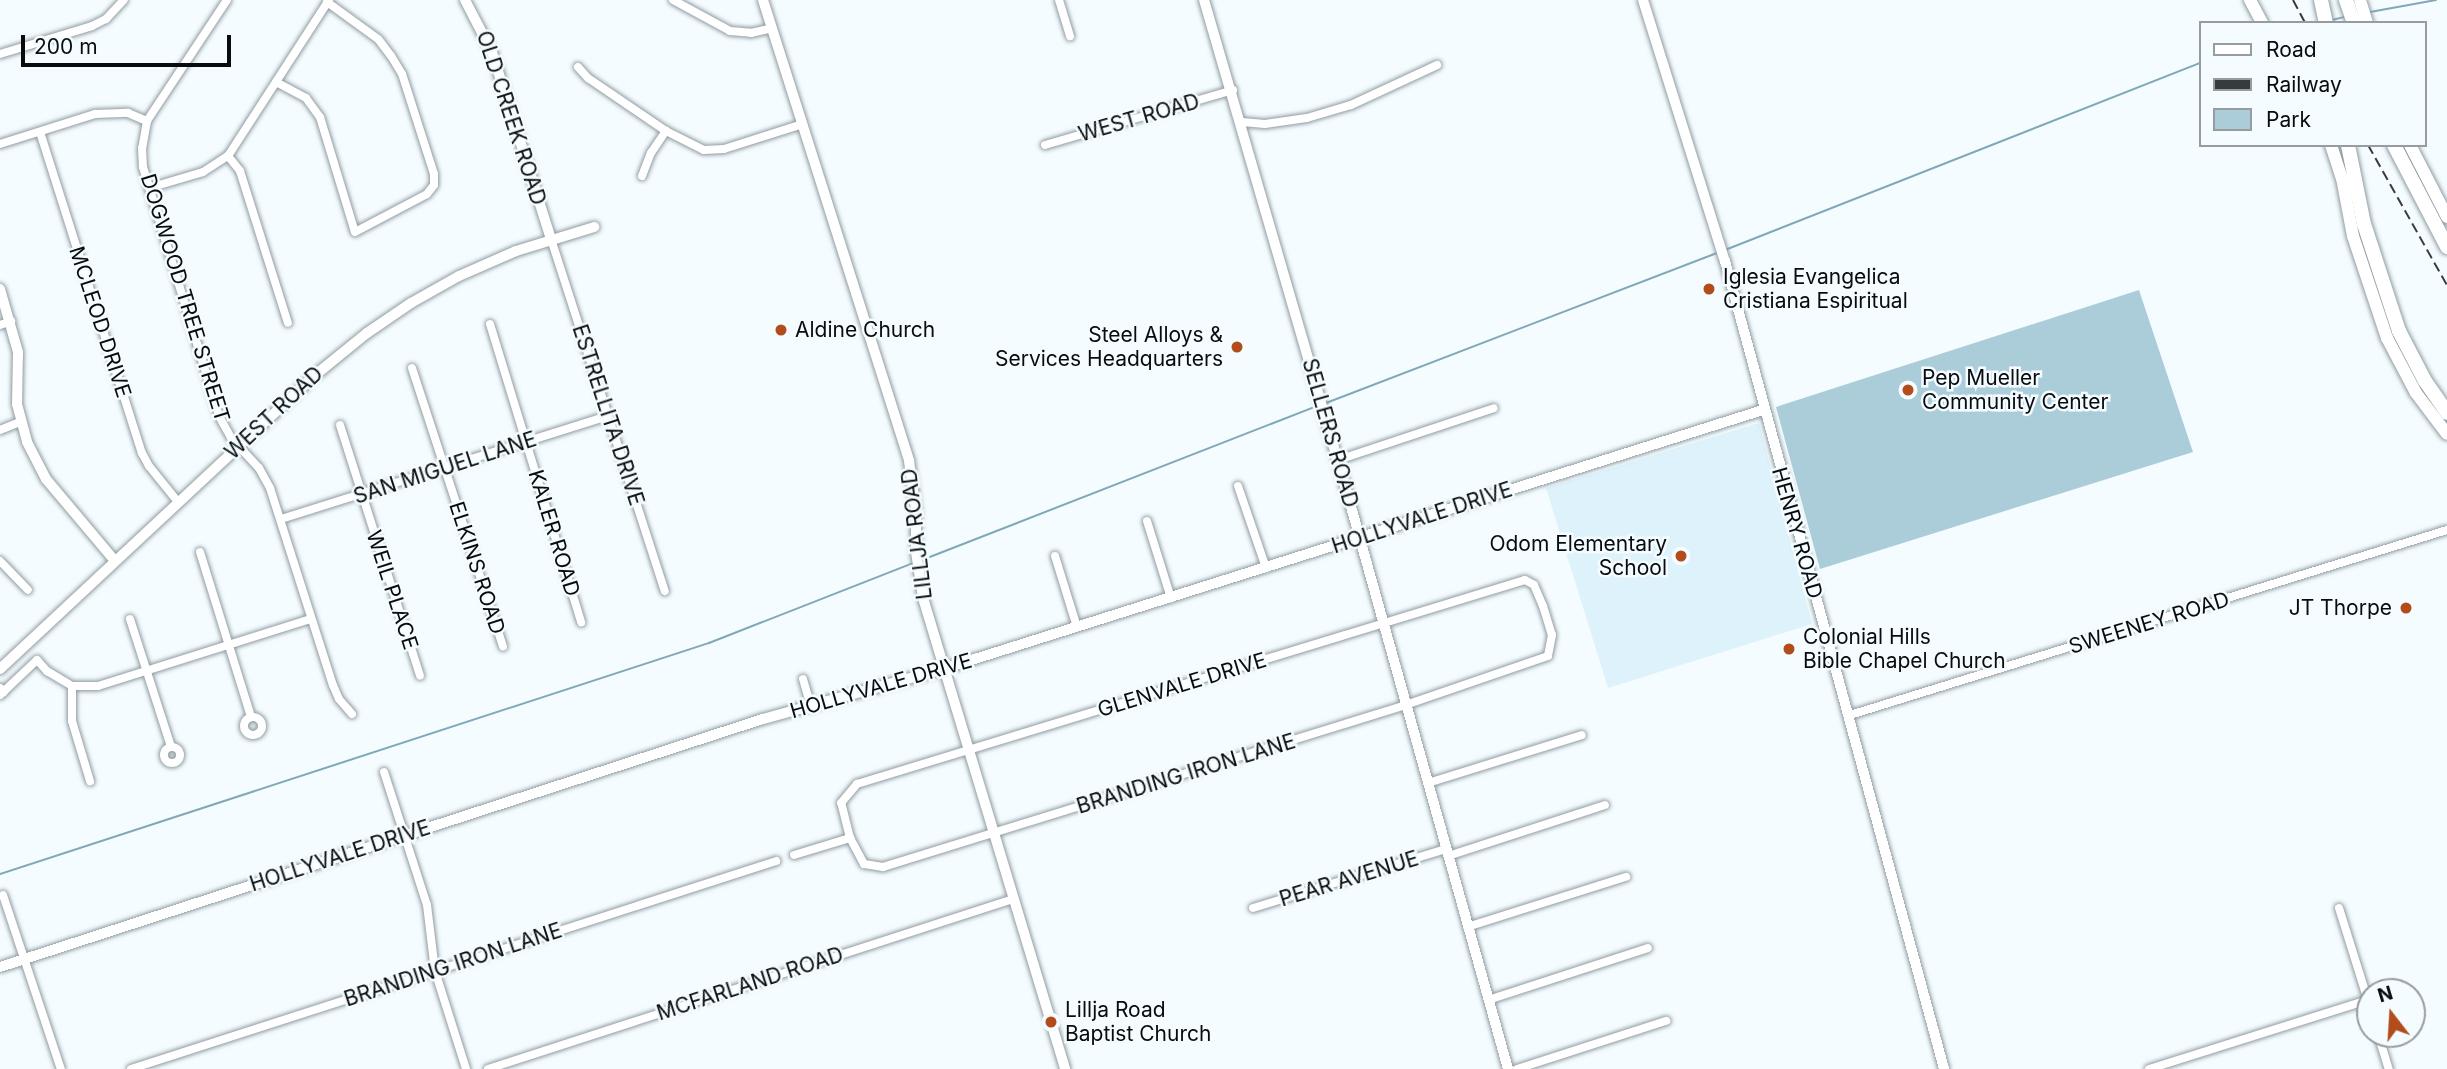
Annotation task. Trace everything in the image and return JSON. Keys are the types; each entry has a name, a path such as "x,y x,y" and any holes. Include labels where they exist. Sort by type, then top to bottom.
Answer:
{"highway":[{"path":"2321,0 2326,21"},
{"path":"2356,1 2362,21"},
{"path":"2348,147 2364,224 2399,331 2425,381 2447,413"},
{"path":"2395,147 2447,247"}],"main road":[{"path":"2250,0 2261,21"},
{"path":"2332,147 2342,178 2353,236 2387,338 2416,393 2447,434"},
{"path":"2411,147 2447,217"}],"street":[{"path":"0,54 92,26 106,19 124,0"},
{"name":"DOGWOOD TREE STREET","path":"227,0 148,121 142,148 149,188 219,416 238,446 259,468 270,488 310,619 339,699 352,714"},
{"name":"OLD CREEK ROAD","path":"465,0 492,52 551,239"},
{"path":"673,0 713,25 730,31 751,33 772,27"},
{"name":"LILLJA ROAD","path":"763,0 913,473 918,570 943,668 1065,1069"},
{"path":"1059,0 1070,36"},
{"name":"SELLERS ROAD","path":"1204,0 1233,90 1508,1069"},
{"name":"HENRY ROAD","path":"1643,0 1725,261 1763,410 1850,715 1944,1069"},
{"path":"149,188 203,172 228,156 328,1 361,25 391,56 402,74 434,174 434,185 427,194 355,232 320,117 306,99 276,82"},
{"path":"1242,122 1265,124 1317,115 1351,105 1437,65"},
{"path":"578,67 588,78 693,147 710,151 803,124"},
{"name":"WEST ROAD","path":"1045,145 1233,90"},
{"path":"0,144 95,114 128,113 148,121"},
{"path":"642,176 650,153 666,131"},
{"name":"MCLEOD DRIVE","path":"40,132 142,453 178,502"},
{"path":"228,156 240,171 288,323"},
{"name":"WEST ROAD","path":"0,669 326,366 397,312 459,276 551,239 594,227"},
{"name":"ESTRELLITA DRIVE","path":"551,239 665,591"},
{"path":"0,289 18,352 16,386 20,422 46,479 115,561"},
{"path":"0,325 11,321"},
{"name":"KALER ROAD","path":"490,324 581,622"},
{"name":"ELKINS ROAD","path":"412,368 503,647"},
{"path":"1338,460 1494,408"},
{"name":"HOLLYVALE DRIVE","path":"0,967 763,719 943,668 1171,598 1763,410"},
{"name":"SAN MIGUEL LANE","path":"281,519 362,496 608,416"},
{"path":"0,430 20,422"},
{"name":"WEIL PLACE","path":"340,425 420,676"},
{"path":"1238,486 1266,568"},
{"path":"1147,521 1171,598"},
{"name":"SWEENEY ROAD","path":"1850,715 2447,530"},
{"path":"200,552 251,717"},
{"path":"1055,556 1077,627"},
{"path":"0,561 28,590"},
{"name":"GLENVALE DRIVE","path":"850,838 841,803 857,784 1525,580 1538,591 1546,614"},
{"name":"BRANDING IRON LANE","path":"850,838 864,864 876,868 1406,705 1548,656 1552,635 1546,614"},
{"path":"130,619 171,747"},
{"path":"1,692 37,660 47,671 72,686 98,685 310,619"},
{"path":"803,679 811,707"},
{"path":"72,686 72,721 90,781"},
{"path":"1427,783 1582,735"},
{"path":"384,772 427,905 435,971 466,1069"},
{"name":"PEAR AVENUE","path":"1253,908 1605,805"},
{"path":"794,855 850,838"},
{"name":"BRANDING IRON LANE","path":"131,1069 776,861"},
{"path":"1467,927 1626,877"},
{"path":"3,895 22,959 61,1069"},
{"name":"MCFARLAND ROAD","path":"488,1069 1013,899"},
{"path":"2339,908 2361,978"},
{"path":"1488,1000 1648,948"},
{"path":"2149,1069 2356,1008"},
{"path":"1517,1069 1666,1021"},
{"path":"2382,1048 2389,1069"}],"shaded area":[{"name":"Odom Elementary School","path":"1759,423 1812,624 1608,688 1546,488"}],"green space":[{"path":"2139,290 2193,452 1820,569 1776,407"}],"waterway":[{"path":"2370,12 2436,0"},
{"path":"2332,20 2344,17"},
{"path":"1725,250 2198,64"},
{"path":"1326,403 1716,253"},
{"path":"922,560 1318,406"},
{"path":"0,874 709,643 913,563"}],"railway":[{"path":"2293,0 2304,21"},
{"path":"2369,147 2447,285"}],"place":[{"name":"Iglesia Evangelica Cristiana Espiritual","path":"1709,289"},
{"name":"Aldine Church","path":"781,330"},
{"name":"Steel Alloys & Services Headquarters","path":"1237,347"},
{"name":"Pep Mueller Community Center","path":"1908,390"},
{"name":"Odom Elementary School","path":"1681,556"},
{"name":"JT Thorpe","path":"2406,608"},
{"name":"Colonial Hills Bible Chapel Church","path":"1789,649"},
{"name":"Lillja Road Baptist Church","path":"1051,1022"}]}
